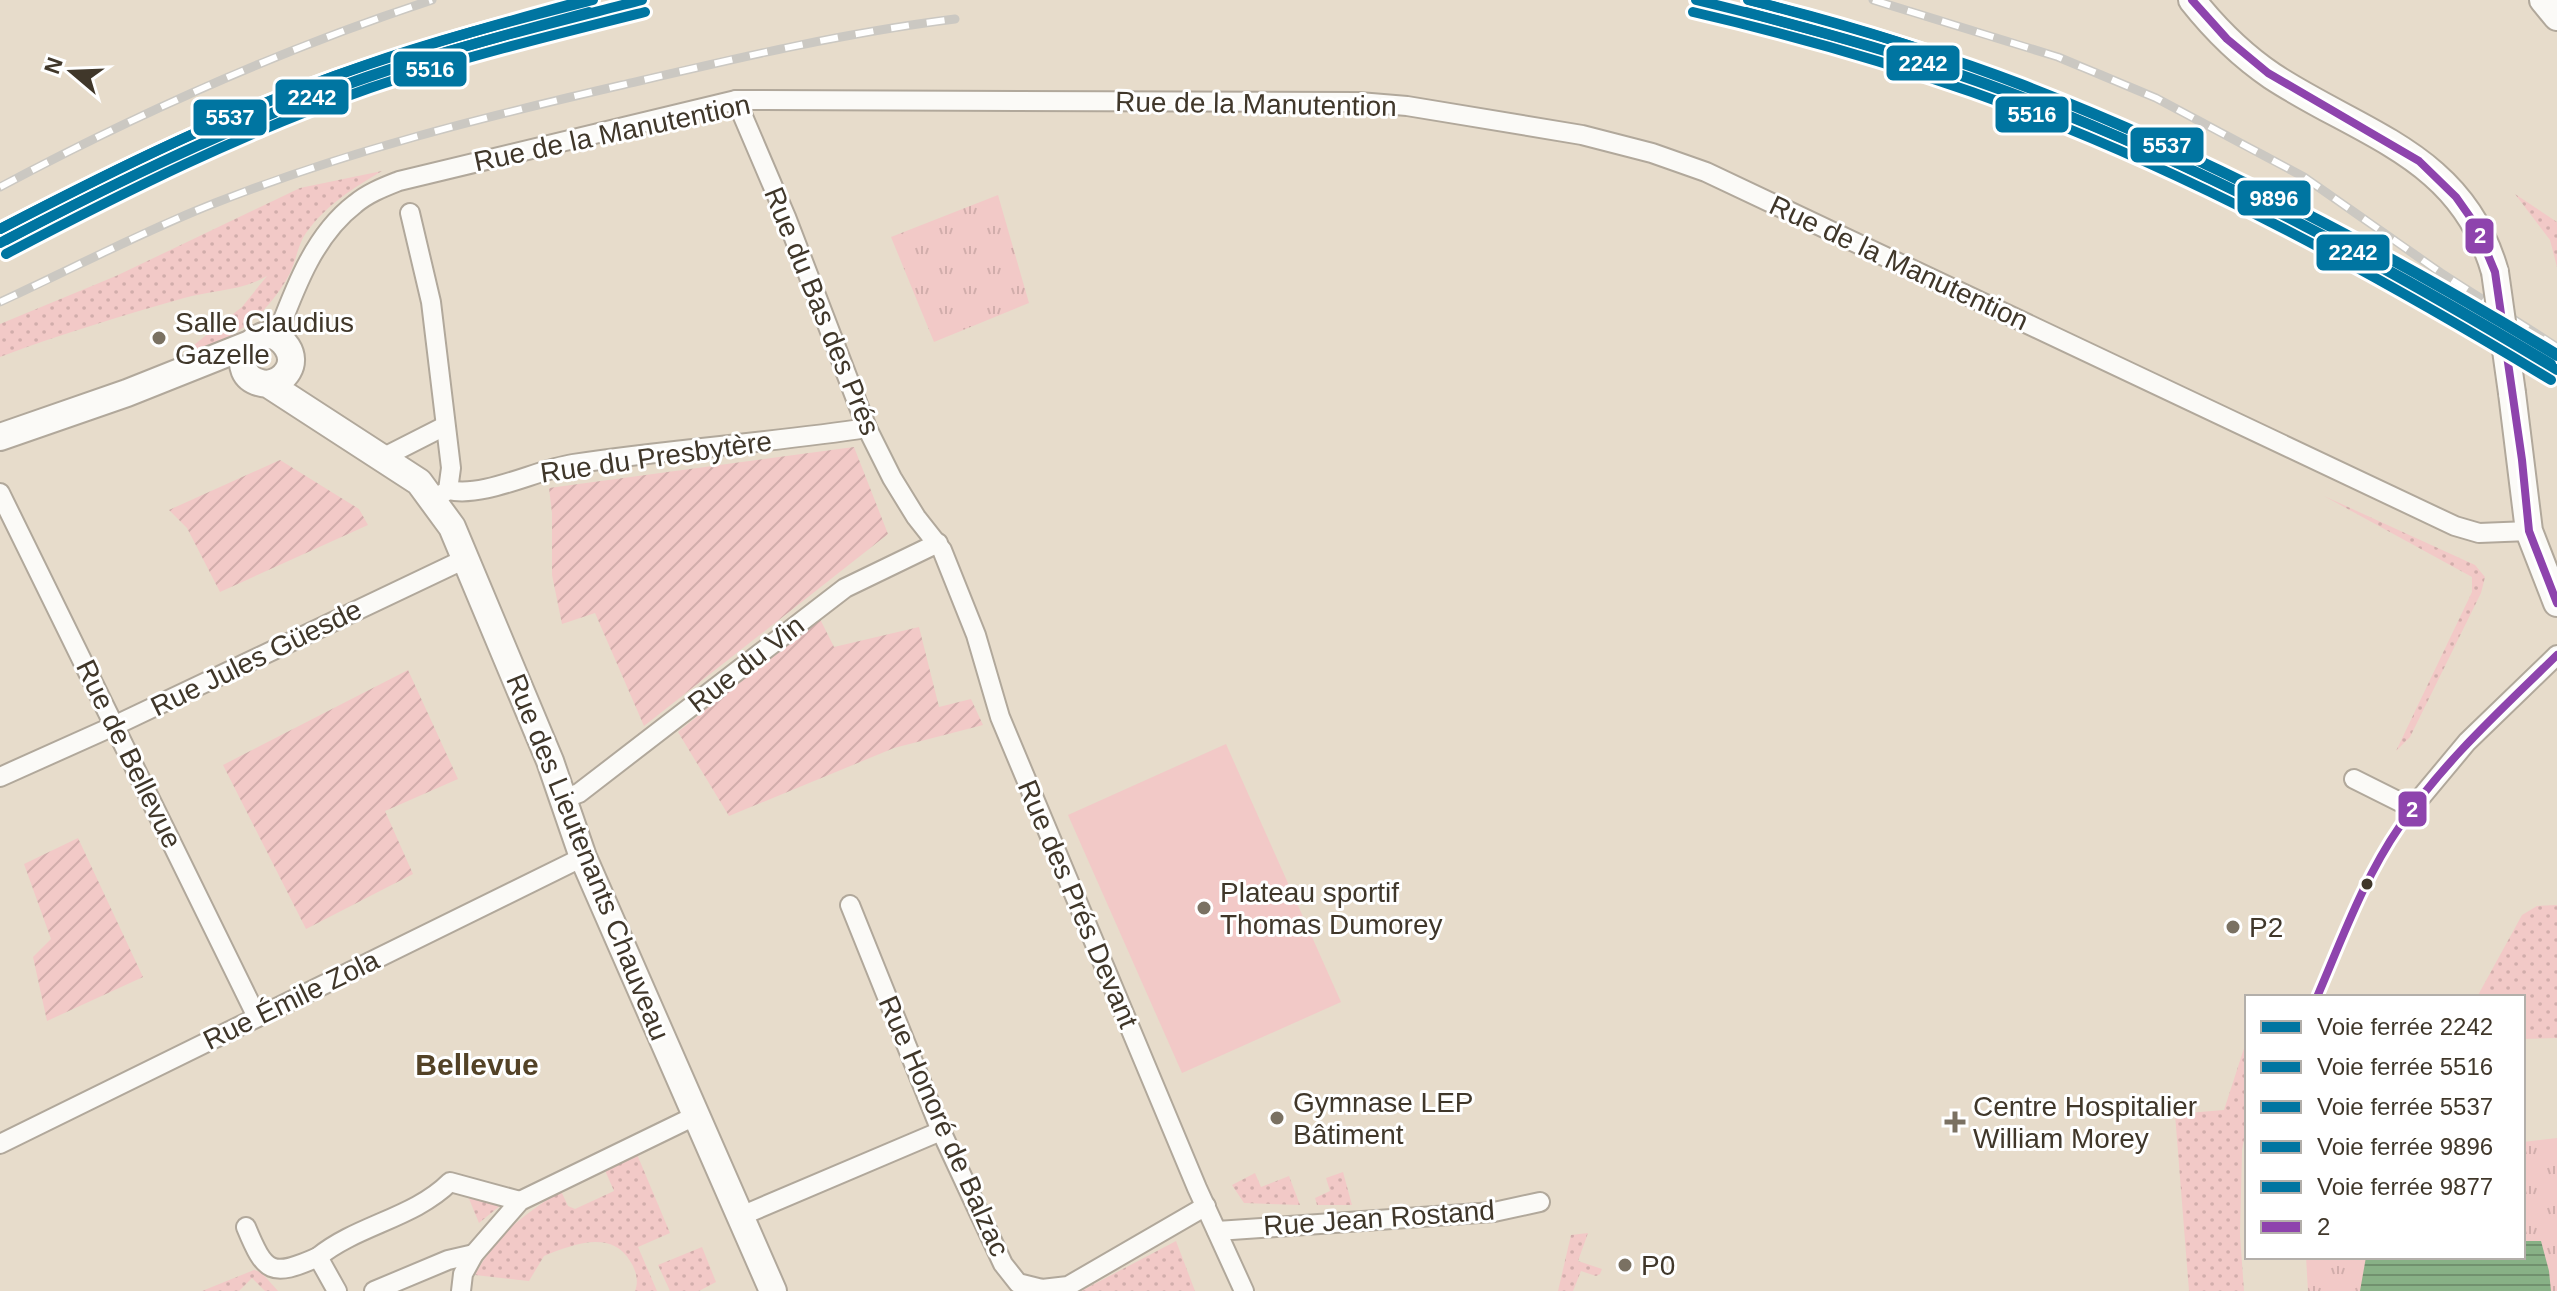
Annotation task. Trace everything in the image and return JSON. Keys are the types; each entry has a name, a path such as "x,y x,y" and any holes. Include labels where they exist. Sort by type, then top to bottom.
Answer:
{"street":[{"path":"2192,0 2225,37 2271,75 2400,149 2437,175 2467,210 2495,272 2529,531 2557,603"},
{"path":"2543,0 2557,17"},
{"name":"Rue de la Manutention","path":"276,338 306,266 322,241 355,203 378,190 399,181 736,100 1359,102 1407,106 1582,135 1652,153 1706,172 2455,526 2479,533 2529,531"},
{"name":"Rue du Bas des Prés","path":"736,100 786,217 867,428 916,517"},
{"path":"410,213 431,302 451,468 440,494"},
{"path":"0,437 150,384 262,337 276,338 287,347 290,367 320,417"},
{"path":"250,344 243,363 258,380"},
{"path":"150,384 231,368 258,380 282,379 290,367"},
{"name":"Rue des Lieutenants Chauveau","path":"258,380 440,494 563,799 583,857 773,1291"},
{"path":"382,458 445,426"},
{"name":"Rue du Presbytère","path":"440,494 481,489 576,464 867,428"},
{"name":"Rue de Bellevue","path":"0,493 257,1017"},
{"name":"Rue des Prés Devant","path":"916,517 938,543 976,635 1000,717 1244,1291"},
{"name":"Rue du Vin","path":"563,799 579,793 845,588 938,543"},
{"name":"Rue Jules Güesde","path":"0,777 467,558"},
{"path":"2354,779 2412,808 2467,742 2557,655"},
{"name":"Rue Émile Zola","path":"0,1144 583,857"},
{"name":"Rue Honoré de Balzac","path":"850,905 941,1131 1003,1264 1018,1283 1042,1289 1068,1286 1206,1206"},
{"path":"461,1291 463,1274 474,1254 520,1201 695,1116"},
{"path":"741,1216 941,1131"},
{"path":"246,1227 264,1264 285,1269 318,1257 336,1242 436,1195 450,1182 520,1201"},
{"name":"Rue Jean Rostand","path":"1217,1231 1494,1212 1540,1202"},
{"path":"374,1291 448,1260 474,1254"},
{"path":"318,1257 337,1291"}],"green space":[{"path":"382,171 341,198 314,223 303,237 290,273 262,311 227,338 198,353 190,348 242,307 267,276 247,285 184,298 114,319 0,357 0,324 116,276 300,188"},
{"path":"2515,194 2557,222 2557,267 2550,240"},
{"path":"998,195 1029,303 934,342 891,237"},
{"path":"854,447 888,534 644,726 595,613 562,624 552,575 549,488"},
{"path":"280,460 359,509 368,525 220,592 187,528 169,510"},
{"path":"2324,496 2475,565 2485,577 2481,593 2410,737 2396,751 2472,592 2472,577"},
{"path":"819,617 834,647 919,627 939,707 971,699 983,725 894,748 729,816 678,732"},
{"path":"408,670 458,779 385,811 413,874 306,929 223,765"},
{"name":"Plateau sportif Thomas Dumorey","path":"1226,744 1341,1002 1182,1073 1068,815"},
{"path":"78,838 143,977 47,1021 33,957 51,939 24,864"},
{"path":"2557,905 2557,1038 2525,1039 2525,995 2478,995 2522,915 2537,906"},
{"path":"2245,1045 2240,1235 2244,1291 2189,1291 2175,1114 2224,1110"},
{"path":"2557,1138 2557,1291 2308,1291 2306,1259 2525,1259 2525,1142"},
{"path":"636,1152 670,1233 638,1247 657,1291 635,1291 636,1276 630,1261 622,1251 602,1242 579,1244 544,1256 529,1281 475,1275 501,1237 561,1191 568,1206 575,1209 614,1191 604,1168"},
{"path":"1343,1172 1352,1205 1317,1205 1315,1198 1330,1191 1326,1178"},
{"path":"1255,1173 1261,1187 1289,1176 1300,1205 1244,1203 1232,1185"},
{"path":"465,1189 507,1200 479,1223"},
{"path":"1588,1233 1578,1261 1602,1269 1600,1274 1596,1276 1581,1271 1573,1291 1558,1291 1571,1235"},
{"path":"1176,1241 1195,1291 1081,1291"},
{"path":"702,1247 716,1282 699,1291 670,1291 658,1265"},
{"path":"254,1270 261,1272 278,1291 265,1291 252,1278 239,1291 202,1291"}],"shaded area":[{"path":"2525,1241 2541,1241 2551,1291 2360,1291 2366,1259 2525,1259"}],"railway":[{"path":"0,187 105,133 212,84 321,39 432,0"},
{"path":"1873,0 2058,57 2156,98 2304,177 2441,273 2557,347"},
{"path":"0,302 187,214 365,151 519,110 746,56 955,19"}],"rail line":[{"name":"5537","path":"0,229 263,103 372,63 586,0"},
{"name":"9896","path":"0,229 177,141 313,84 447,39 593,0"},
{"name":"2242","path":"0,243 180,153 319,94 434,55 642,0"},
{"name":"2242","path":"1696,0 1907,58 2052,109 2127,141 2274,210 2346,248 2557,370"},
{"name":"9896","path":"1748,0 1856,29 1961,63 2065,102 2166,146 2364,245 2557,356"},
{"name":"5537","path":"1749,0 1954,60 2021,84 2160,142 2361,242 2557,354"},
{"name":"9877","path":"6,240 153,166 304,101 410,63 589,12"},
{"name":"5516","path":"6,254 185,164 323,105 438,67 645,12"},
{"name":"5516","path":"1693,12 1834,48 1938,80 2048,120 2123,152 2269,221 2411,298 2551,380"},
{"name":"9877","path":"1746,12 1950,71 2087,123 2290,218 2422,289 2551,364"}],"transit line":[{"name":"2","path":"2192,0 2227,39 2268,73 2419,161 2456,197 2475,224 2495,272 2529,531 2557,603"},
{"name":"2","path":"2318,995 2365,888 2400,826 2454,758 2557,655"}],"place":[{"name":"Salle Claudius Gazelle","path":"159,338"},
{"name":"Plateau sportif Thomas Dumorey","path":"1204,908"},
{"name":"P2","path":"2233,927"},
{"name":"Gymnase LEP Bâtiment","path":"1277,1118"},
{"name":"Centre Hospitalier William Morey","path":"1955,1122"},
{"name":"P0","path":"1625,1265"}],"district":[{"name":"Bellevue","path":"477,1064"}]}
